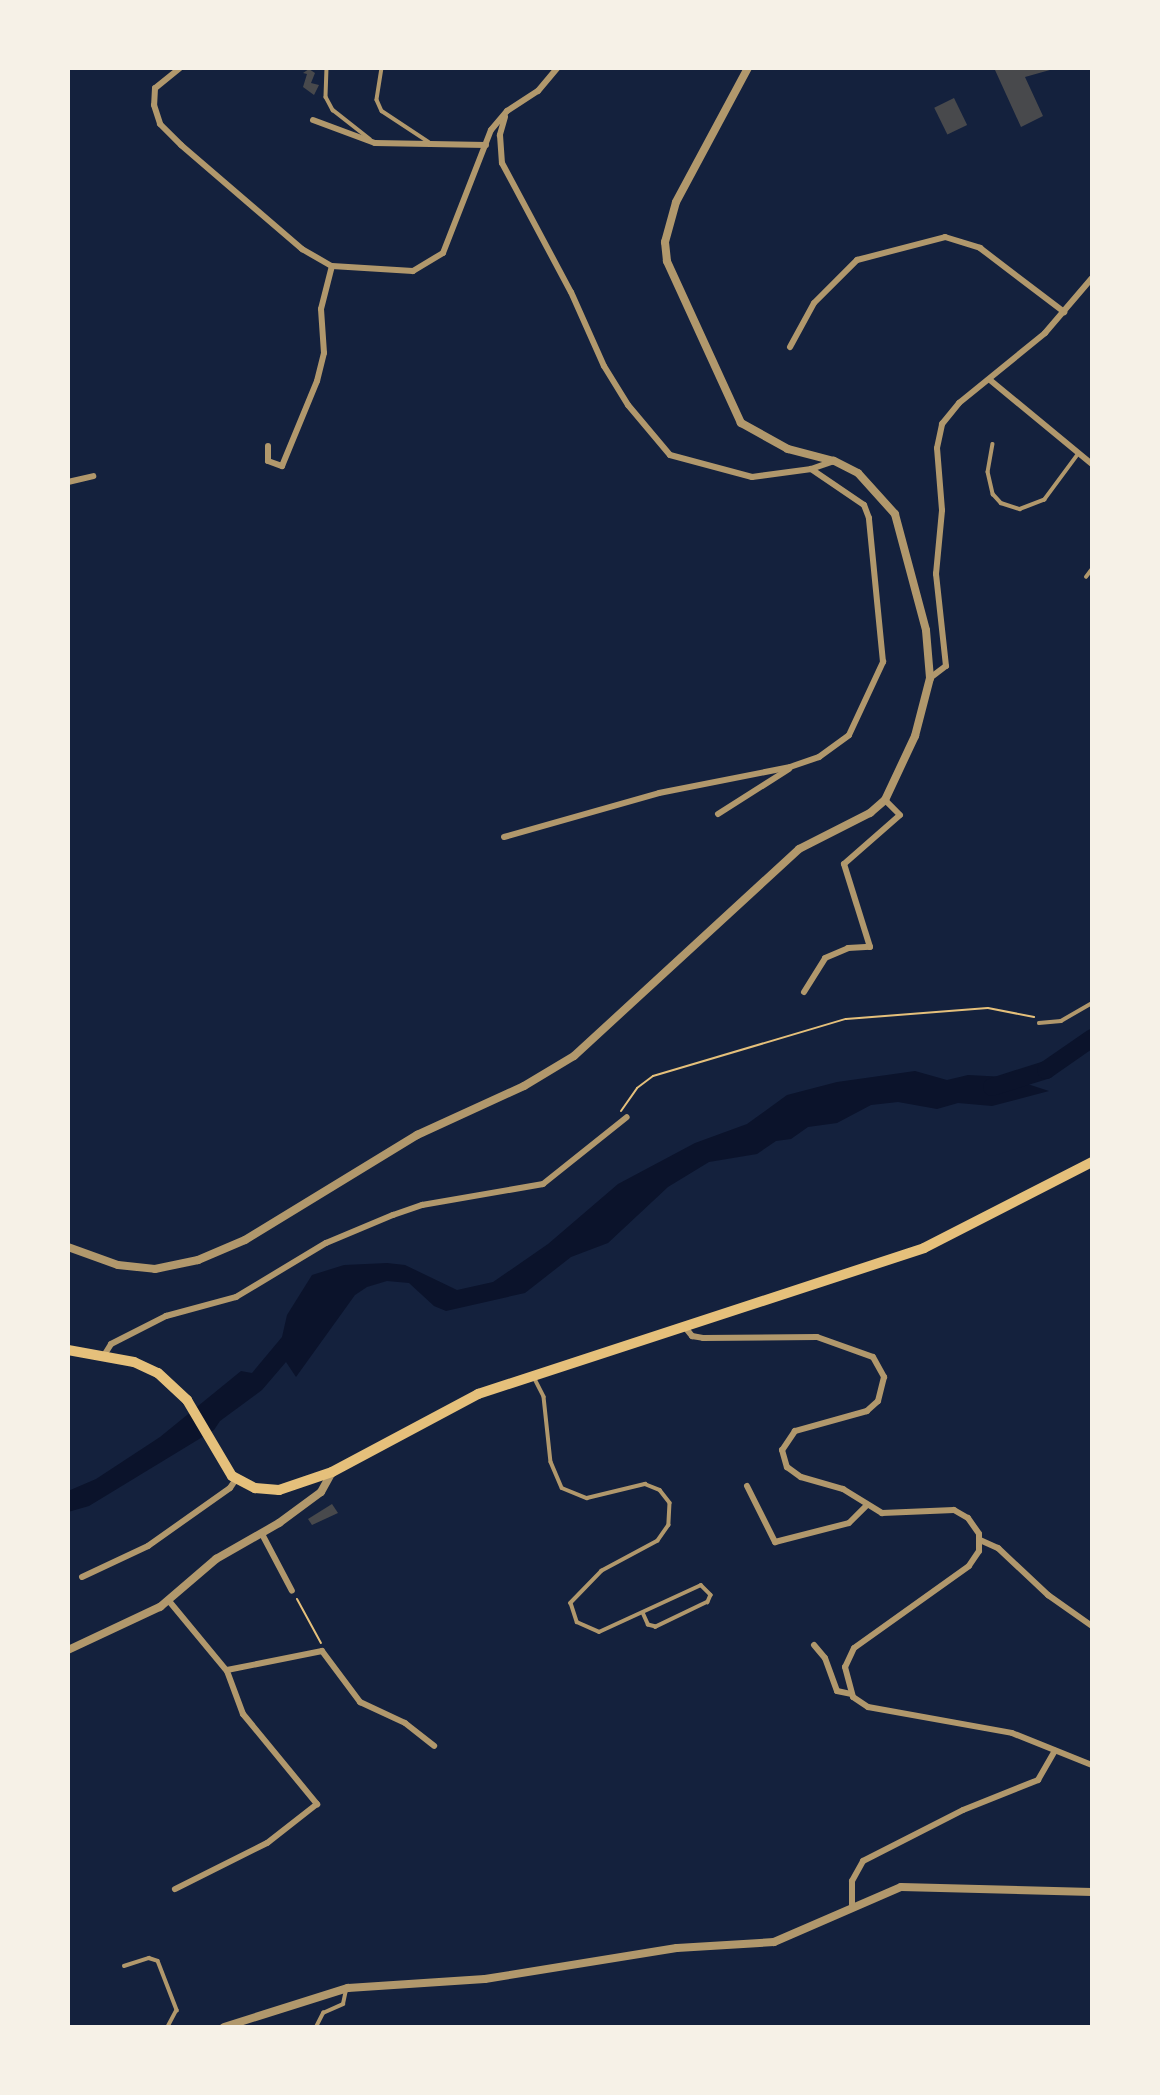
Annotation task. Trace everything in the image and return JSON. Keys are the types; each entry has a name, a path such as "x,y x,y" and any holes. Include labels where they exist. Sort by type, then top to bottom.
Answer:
{"main road":[{"path":"68,1350 152,1369 187,1400 221,1465 236,1479 275,1491 332,1472 455,1403 684,1324 924,1248 1092,1162"}],"street":[{"path":"180,68 155,88 160,124 302,249 331,266 413,271 443,253 486,145 507,111 538,91 557,68"},
{"path":"68,1247 109,1263 147,1269 180,1265 222,1251 417,1135 553,1070 593,1042 799,849 870,813 885,800 915,736 930,678 926,630 895,514 858,473 834,461 788,449 741,423 667,261 665,242 676,202 748,68"},
{"path":"507,111 500,135 502,163 604,366 636,415 670,455 705,468 752,477 811,470 834,461"},
{"path":"313,120 375,143 486,145"},
{"path":"790,347 814,303 857,260 945,237 980,248 1064,312"},
{"path":"268,446 268,461 282,466 317,381 324,353 321,309 331,266"},
{"path":"930,678 946,666 936,574 942,510 938,437 958,403 990,380 1064,312 1092,278"},
{"path":"990,380 1092,464"},
{"path":"504,837 659,793 790,768 819,757 849,735 883,662 869,518 864,505 811,470"},
{"path":"68,482 93,476"},
{"path":"718,814 790,768"},
{"path":"804,992 825,958 848,948 870,947 845,864 900,816 885,800"},
{"path":"103,1357 111,1344 166,1316 236,1297 326,1242 372,1223 422,1205 507,1194 543,1184 627,1117"},
{"path":"684,1324 690,1335 698,1338 817,1337 873,1357 884,1383 872,1408 801,1428 786,1438 782,1450 792,1472 836,1486 867,1505 893,1514 954,1510 972,1523 980,1540 978,1556 969,1566 854,1648 845,1667 851,1694"},
{"path":"68,1650 169,1601 216,1559 262,1534 324,1489 332,1472"},
{"path":"82,1577 148,1546 227,1491 236,1479"},
{"path":"747,1486 775,1542 849,1523 867,1505"},
{"path":"262,1534 292,1591"},
{"path":"980,1540 998,1548 1048,1595 1092,1626"},
{"path":"169,1601 227,1670 243,1714 315,1798 316,1807 267,1843 175,1889"},
{"path":"814,1645 825,1658 837,1691 851,1694 868,1707 996,1729 1092,1765"},
{"path":"227,1670 322,1651 360,1702 405,1723 435,1746"},
{"path":"852,1907 852,1881 863,1861 955,1814 1038,1780 1055,1750"},
{"path":"224,2027 346,1988 485,1979 677,1948 768,1943 792,1937 852,1907 907,1887 1092,1892"}],"lane":[{"path":"327,68 326,97 333,110 375,143"},
{"path":"382,68 377,100 382,111 429,142"},
{"path":"992,444 988,472 993,494 1002,503 1020,509 1044,500 1078,454"},
{"path":"1086,577 1092,569"},
{"path":"1039,1023 1060,1021 1092,1003"},
{"path":"533,1376 544,1394 551,1462 562,1488 587,1498 645,1484 660,1490 670,1503 669,1525 658,1541 602,1571 571,1603 577,1622 594,1631 643,1614 701,1585 711,1595 710,1601 654,1628 643,1614"},
{"path":"124,1965 149,1958 158,1961 177,2010 168,2027"},
{"path":"316,2027 324,2011 346,2001 346,1988"}],"path":[{"path":"610,1132 632,1094 653,1076 846,1019 988,1008 1032,1015 1039,1023"},
{"path":"292,1591 324,1647"}],"water":[{"path":"915,1071 947,1080 968,1075 1006,1077 1049,1091 992,1106 958,1103 937,1109 898,1102 871,1105 837,1123 808,1127 791,1139 776,1141 757,1154 709,1162 668,1187 608,1243 571,1257 525,1293 446,1311 434,1306 409,1283 387,1281 367,1287 355,1295 296,1377 286,1362 262,1390 220,1421 214,1430 89,1506 68,1512 68,1491 96,1479 160,1437 241,1371 252,1373 282,1337 287,1315 312,1275 344,1265 387,1263 405,1265 457,1290 493,1282 548,1244 618,1184 695,1143 747,1124 787,1095 837,1082"}],"building":[{"path":"1057,68 1025,77 1043,116 1021,127 995,70"},
{"path":"309,69 315,73 311,83 319,85 314,95 303,87 307,74 303,73"},
{"path":"954,98 967,125 947,135 934,108"},
{"path":"332,1504 338,1513 312,1525 308,1519"}],"waterway":[{"path":"992,1087 1046,1070 1092,1038"}]}
